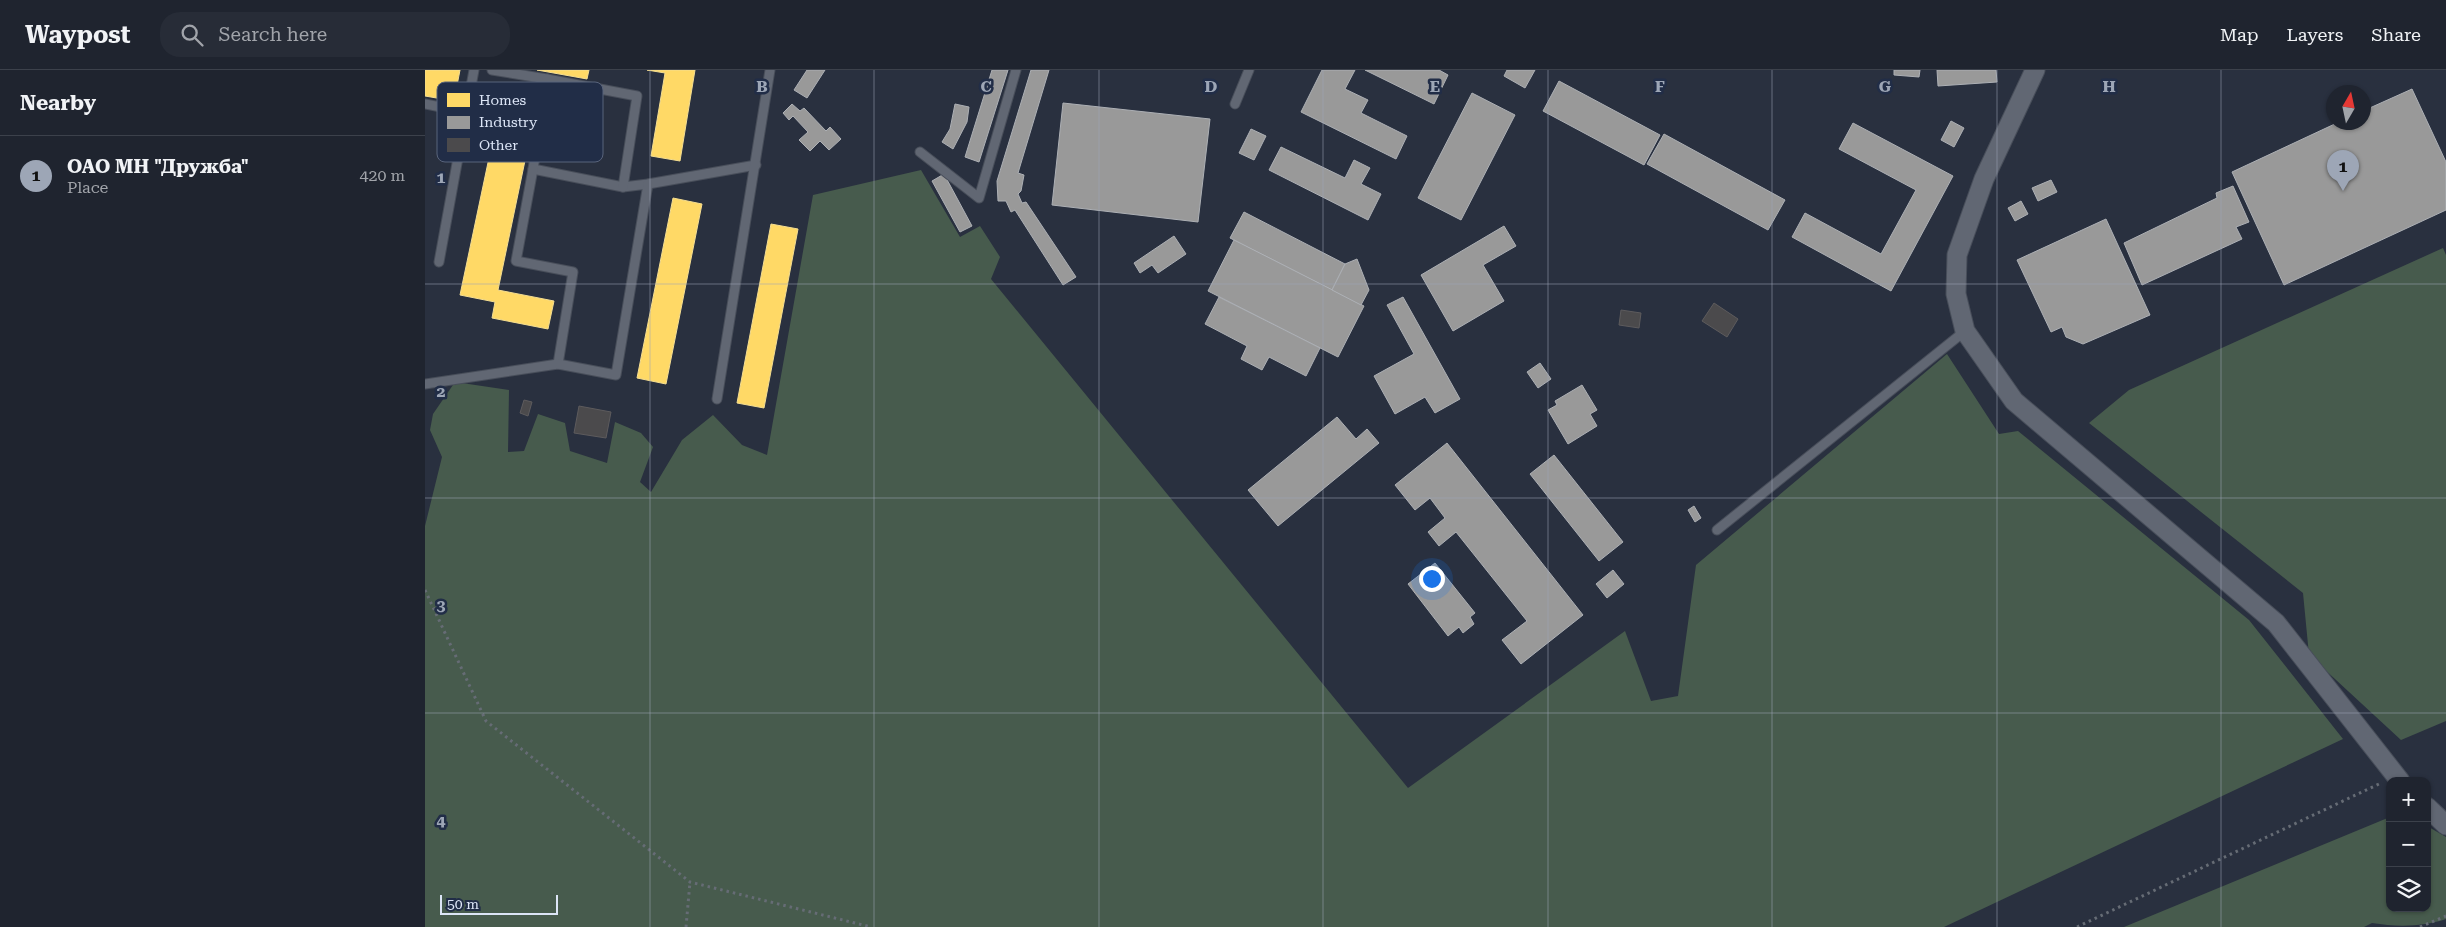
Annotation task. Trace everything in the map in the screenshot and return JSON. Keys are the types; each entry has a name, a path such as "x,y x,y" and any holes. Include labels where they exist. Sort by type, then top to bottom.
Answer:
{"street":[{"path":"2035,70 1984,179 1957,255 1956,294 1965,331 2014,401 2277,623 2397,777"},
{"path":"2431,810 2446,825"}],"lane":[{"path":"492,70 563,82"},
{"path":"717,399 770,70"},
{"path":"920,152 979,198 1016,70"},
{"path":"1235,104 1249,70"},
{"path":"603,90 637,96 623,187"},
{"path":"439,262 457,162"},
{"path":"534,162 516,261 573,272 558,364"},
{"path":"533,169 623,187 756,165"},
{"path":"425,384 558,364 616,375 648,184"},
{"path":"1717,530 1965,331"}],"path":[{"path":"425,590 486,721 690,882 871,927"},
{"path":"2077,927 2386,784"},
{"path":"686,927 690,882"},
{"path":"2421,927 2446,916"}],"green space":[{"path":"921,170 960,237 980,226 1000,257 991,279 1408,788 1625,631 1651,701 1678,696 1696,565 1947,354 1999,434 2018,431 2249,620 2343,739 1944,927 425,927 425,526 442,457 430,430 433,414 455,382 509,390 508,452 524,451 538,414 565,423 570,451 607,463 615,422 641,433 653,447 640,482 651,492 682,440 713,415 742,445 767,455 813,195"},
{"path":"2443,248 2446,255 2446,721 2401,740 2309,655 2303,593 2089,423 2129,390"},
{"path":"2386,819 2386,912 2431,912 2431,828 2446,837 2446,919 2428,924 2409,926 2372,923 2364,927 2124,927"}],"building: Homes":[{"path":"425,70 460,70 458,82 437,82 437,98 425,96"},
{"path":"537,70 589,70 587,79"},
{"path":"647,70 695,70 680,161 651,156 665,73"},
{"path":"488,162 525,162 498,290 554,301 548,329 492,318 495,302 460,295"},
{"path":"673,198 702,204 666,384 637,378"},
{"path":"771,224 798,229 764,408 737,403"}],"building: Industry":[{"path":"807,70 825,70 807,98 794,90"},
{"path":"992,70 1008,70 979,162 965,157"},
{"path":"1031,70 1049,70 1018,173 1024,175 1021,191 1018,194 1022,203 1026,202 1076,277 1063,285 1015,210 1011,212 1006,201 998,201 997,181"},
{"path":"1322,70 1355,70 1345,89 1368,100 1361,113 1407,136 1396,159 1301,112"},
{"path":"1365,70 1439,70 1448,75 1434,104"},
{"path":"1507,70 1535,70 1525,88 1504,76"},
{"path":"1894,70 1920,70 1919,77 1894,75"},
{"path":"1937,70 1996,70 1997,82 1938,86"},
{"path":"1559,81 1660,135 1644,165 1543,111"},
{"path":"2412,89 2446,162 2446,210 2284,285 2232,172 2326,128 2326,130 2371,130 2371,107"},
{"path":"1472,93 1515,115 1461,220 1418,198"},
{"path":"1063,103 1210,119 1198,222 1052,205"},
{"path":"792,104 800,111 804,108 826,131 830,127 841,139 829,150 820,141 810,151 799,140 808,132 793,116 789,120 783,113"},
{"path":"955,104 969,107 967,122 953,149 942,142 950,129"},
{"path":"1951,121 1964,128 1954,147 1941,140"},
{"path":"1853,123 1953,176 1891,291 1792,237 1805,213 1881,254 1916,190 1839,149"},
{"path":"1251,129 1266,136 1254,160 1239,153"},
{"path":"1664,134 1785,200 1768,230 1647,164"},
{"path":"1281,147 1345,178 1354,160 1370,168 1361,184 1381,194 1368,220 1269,170"},
{"path":"944,174 972,226 960,232 932,181"},
{"path":"2051,180 2057,192 2038,201 2032,188"},
{"path":"2233,186 2249,222 2236,227 2242,239 2142,285 2124,243 2217,198 2216,193"},
{"path":"2021,201 2028,214 2015,221 2008,208"},
{"path":"1244,212 1345,264 1332,290 1230,238"},
{"path":"2106,219 2150,315 2083,344 2066,337 2062,327 2051,332 2017,260"},
{"path":"1504,226 1516,246 1483,265 1504,301 1453,331 1421,275"},
{"path":"1174,236 1186,254 1158,273 1152,265 1140,273 1134,263"},
{"path":"1234,240 1364,306 1338,357 1208,291"},
{"path":"1357,259 1369,290 1361,305 1332,290 1345,264"},
{"path":"1219,297 1320,348 1306,376 1269,357 1262,370 1241,359 1247,346 1205,324"},
{"path":"1403,297 1460,399 1435,413 1425,397 1395,414 1374,376 1414,354 1387,305"},
{"path":"1540,363 1551,379 1538,388 1527,372"},
{"path":"1582,385 1597,410 1590,414 1597,426 1568,444 1548,410 1557,405 1555,401"},
{"path":"1337,417 1356,439 1367,429 1379,443 1278,526 1248,490"},
{"path":"1447,443 1583,615 1521,664 1502,640 1527,621 1456,532 1439,546 1428,532 1445,518 1430,498 1415,510 1395,485"},
{"path":"1554,455 1623,542 1599,561 1530,474"},
{"path":"1694,506 1701,518 1695,522 1688,510"},
{"path":"1435,563 1475,613 1470,617 1474,624 1463,633 1459,627 1448,636 1408,584"},
{"path":"1613,570 1624,584 1607,598 1596,584"}],"building: Other":[{"path":"1714,303 1738,319 1727,337 1702,321"},
{"path":"1621,310 1641,313 1639,328 1619,325"},
{"path":"524,400 532,402 528,416 520,413"},
{"path":"579,406 611,412 606,438 574,433"}],"place":[{"name":"ОАО МН \"Дружба\"","path":"2343,191"}]}
